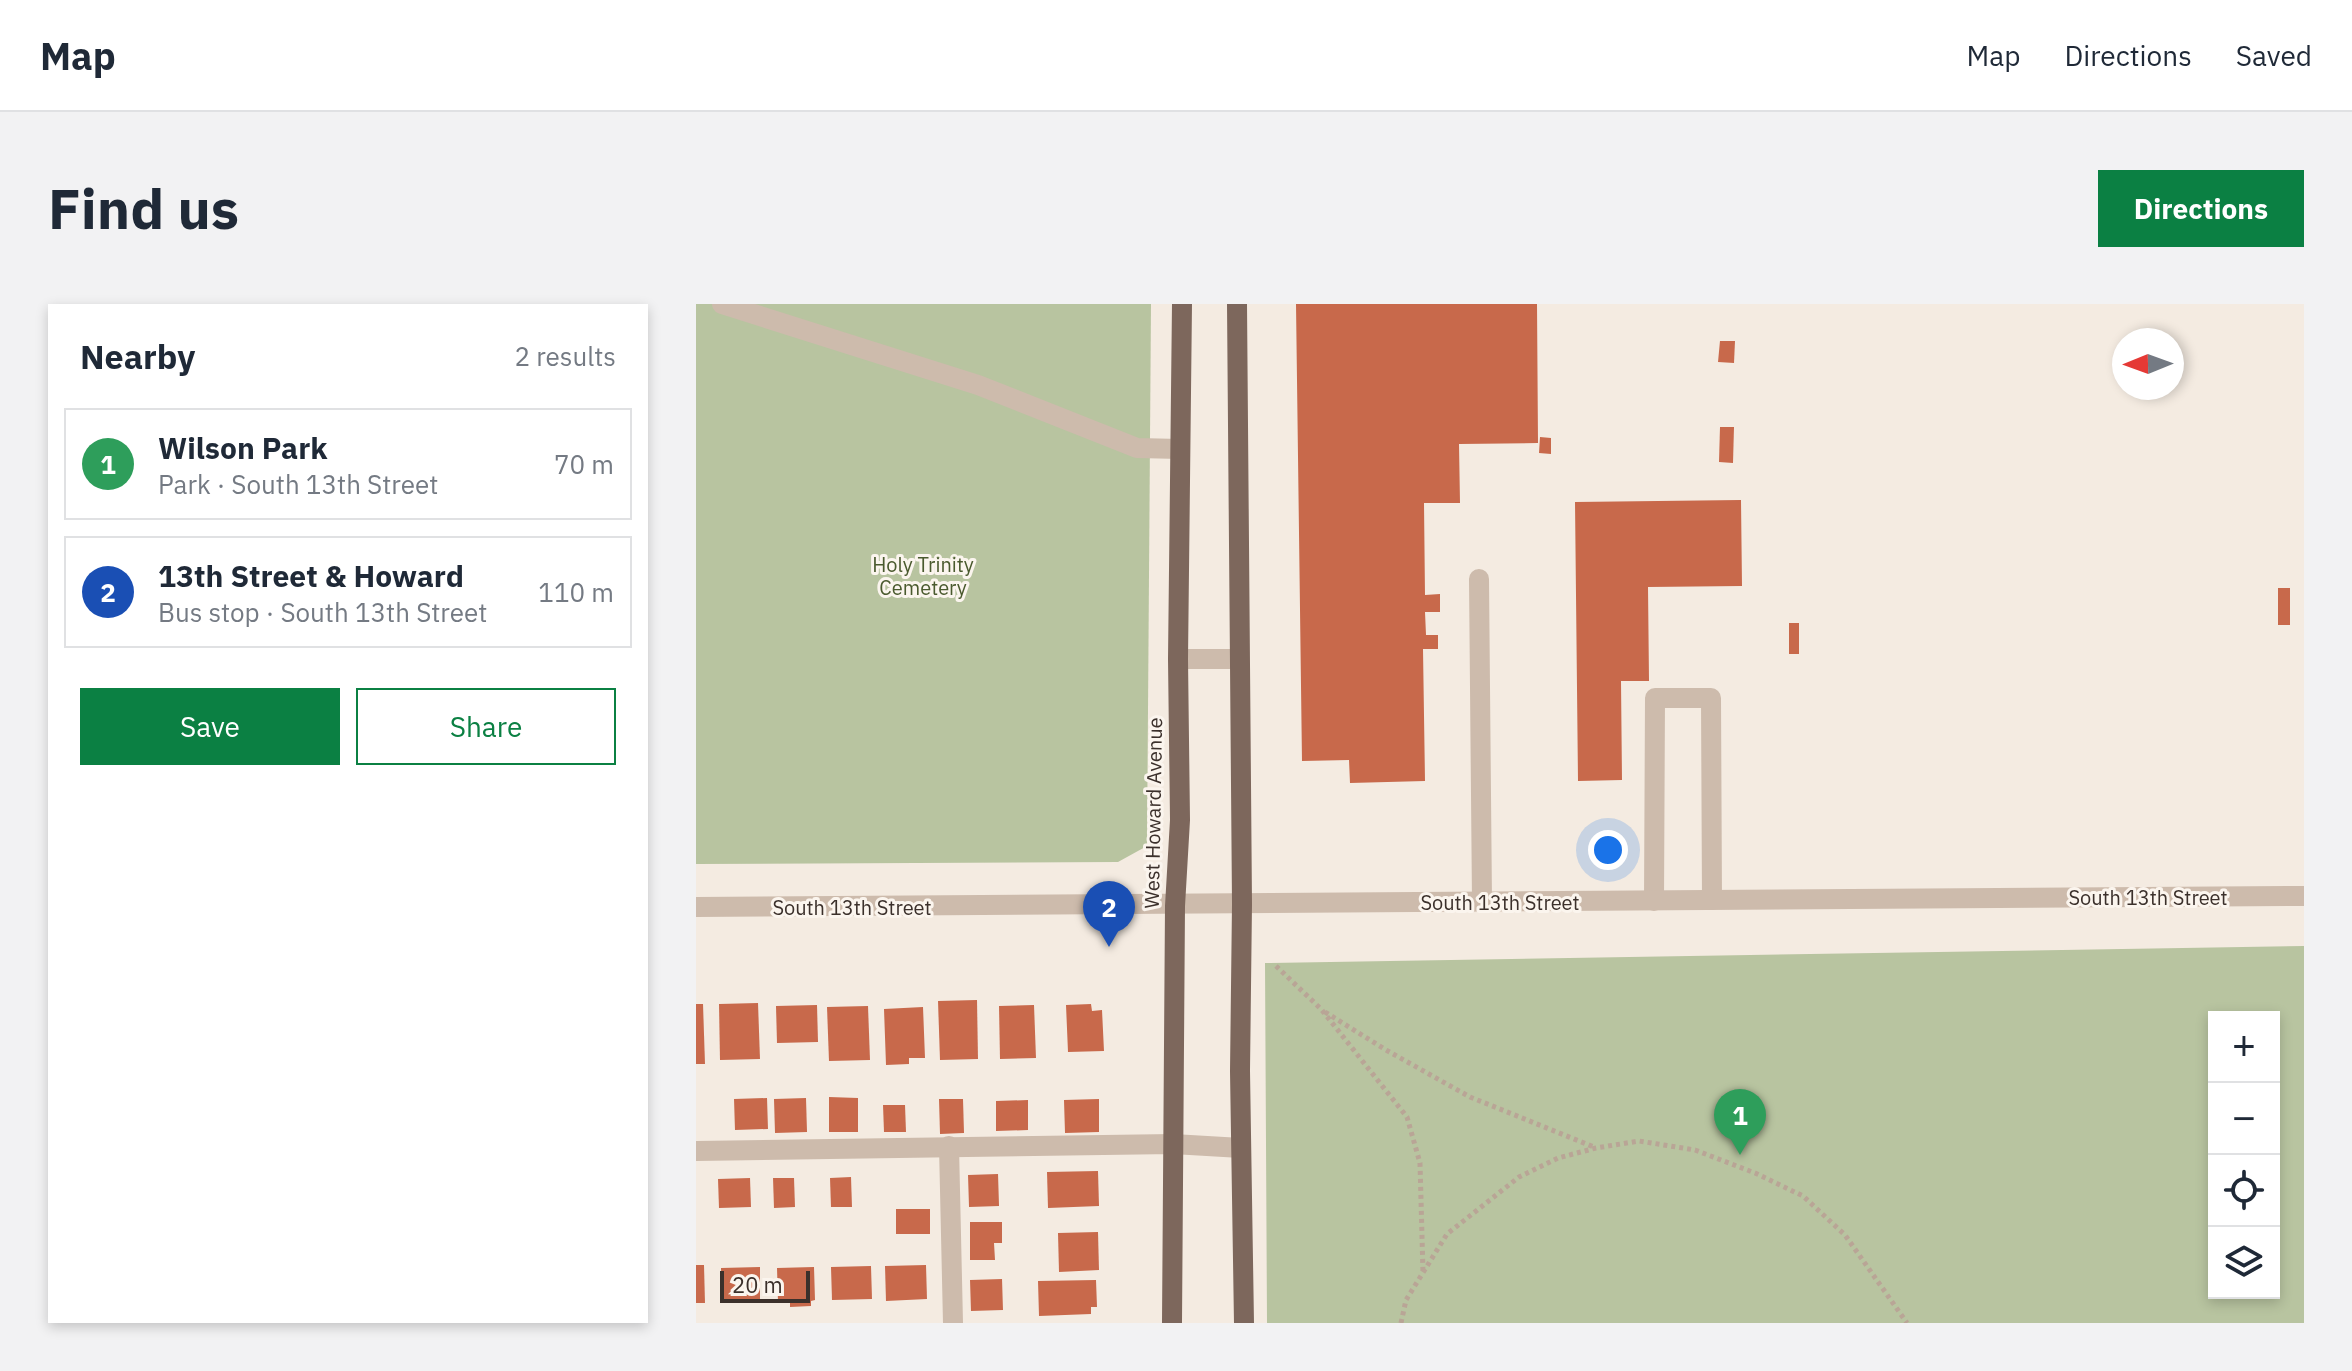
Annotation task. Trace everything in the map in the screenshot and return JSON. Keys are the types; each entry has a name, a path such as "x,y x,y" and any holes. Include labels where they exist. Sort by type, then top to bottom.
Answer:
{"main road":[{"name":"West Howard Avenue","path":"1172,1323 1175,906 1180,820 1178,659 1182,304"},
{"path":"1237,304 1244,1323"}],"street":[{"path":"722,304 978,385 1137,448 1180,449"},
{"path":"1479,579 1482,902"},
{"path":"1178,659 1238,659"},
{"path":"1654,901 1655,698 1711,698 1712,900"},
{"name":"South 13th Street","path":"696,907 2304,896"},
{"path":"696,1151 1173,1144 1241,1148"},
{"path":"949,1146 953,1323"}],"path":[{"path":"1276,966 1321,1009 1407,1117 1420,1163 1423,1274"},
{"path":"1321,1009 1470,1097 1596,1148"},
{"path":"1401,1323 1406,1300 1447,1234 1519,1177 1558,1158 1639,1141 1695,1150 1803,1196 1845,1235 1907,1323"}],"green space":[{"name":"Holy Trinity Cemetery","path":"696,304 1151,304 1147,846 1118,862 696,864"},
{"path":"2304,946 2304,1323 1267,1323 1265,963"}],"building":[{"path":"1296,304 1537,304 1538,443 1459,444 1460,503 1424,503 1425,595 1440,594 1440,612 1425,612 1426,635 1438,635 1438,649 1423,649 1425,781 1350,783 1349,760 1302,761"},
{"path":"1720,341 1735,341 1734,363 1718,362"},
{"path":"1720,427 1734,427 1733,463 1719,462"},
{"path":"1540,437 1551,438 1551,454 1539,453"},
{"path":"1741,500 1742,586 1648,587 1649,681 1621,681 1622,780 1578,781 1575,502"},
{"path":"2278,588 2290,588 2290,625 2278,625"},
{"path":"1789,623 1799,623 1799,654 1789,654"},
{"path":"977,1000 978,1059 940,1060 938,1001"},
{"path":"758,1003 760,1059 720,1060 719,1004"},
{"path":"696,1004 703,1004 705,1064 696,1064"},
{"path":"1091,1004 1092,1011 1102,1010 1104,1051 1068,1052 1066,1005"},
{"path":"817,1005 818,1042 777,1043 776,1006"},
{"path":"1034,1005 1036,1058 1000,1059 999,1006"},
{"path":"868,1006 870,1060 829,1061 827,1007"},
{"path":"923,1007 925,1058 909,1058 909,1064 886,1065 884,1009"},
{"path":"829,1097 858,1098 858,1132 829,1132"},
{"path":"767,1098 768,1129 735,1130 734,1099"},
{"path":"806,1098 807,1132 775,1133 774,1099"},
{"path":"939,1099 963,1099 964,1133 940,1134"},
{"path":"1099,1099 1099,1132 1065,1133 1064,1100"},
{"path":"1028,1100 1028,1130 996,1131 996,1101"},
{"path":"883,1105 905,1105 906,1132 884,1132"},
{"path":"1098,1171 1099,1206 1048,1208 1047,1172"},
{"path":"998,1174 999,1206 969,1207 968,1175"},
{"path":"851,1177 852,1207 831,1207 830,1178"},
{"path":"750,1178 751,1207 719,1208 718,1179"},
{"path":"773,1178 794,1178 795,1207 774,1208"},
{"path":"896,1209 930,1209 930,1234 896,1234"},
{"path":"970,1222 1002,1222 1002,1243 994,1243 995,1260 970,1260"},
{"path":"1098,1232 1099,1270 1059,1272 1058,1233"},
{"path":"696,1265 704,1265 705,1303 696,1303"},
{"path":"926,1265 927,1299 886,1301 885,1266"},
{"path":"871,1266 872,1299 832,1300 831,1267"},
{"path":"760,1267 760,1302 722,1303 721,1268"},
{"path":"814,1267 815,1300 811,1301 811,1306 790,1307 790,1302 778,1302 777,1268"},
{"path":"1002,1279 1003,1310 971,1311 970,1280"},
{"path":"1096,1280 1097,1307 1091,1307 1091,1314 1039,1316 1038,1281"}],"place":[{"name":"13th Street & Howard","path":"1109,947"},
{"name":"Wilson Park","path":"1740,1155"}]}
